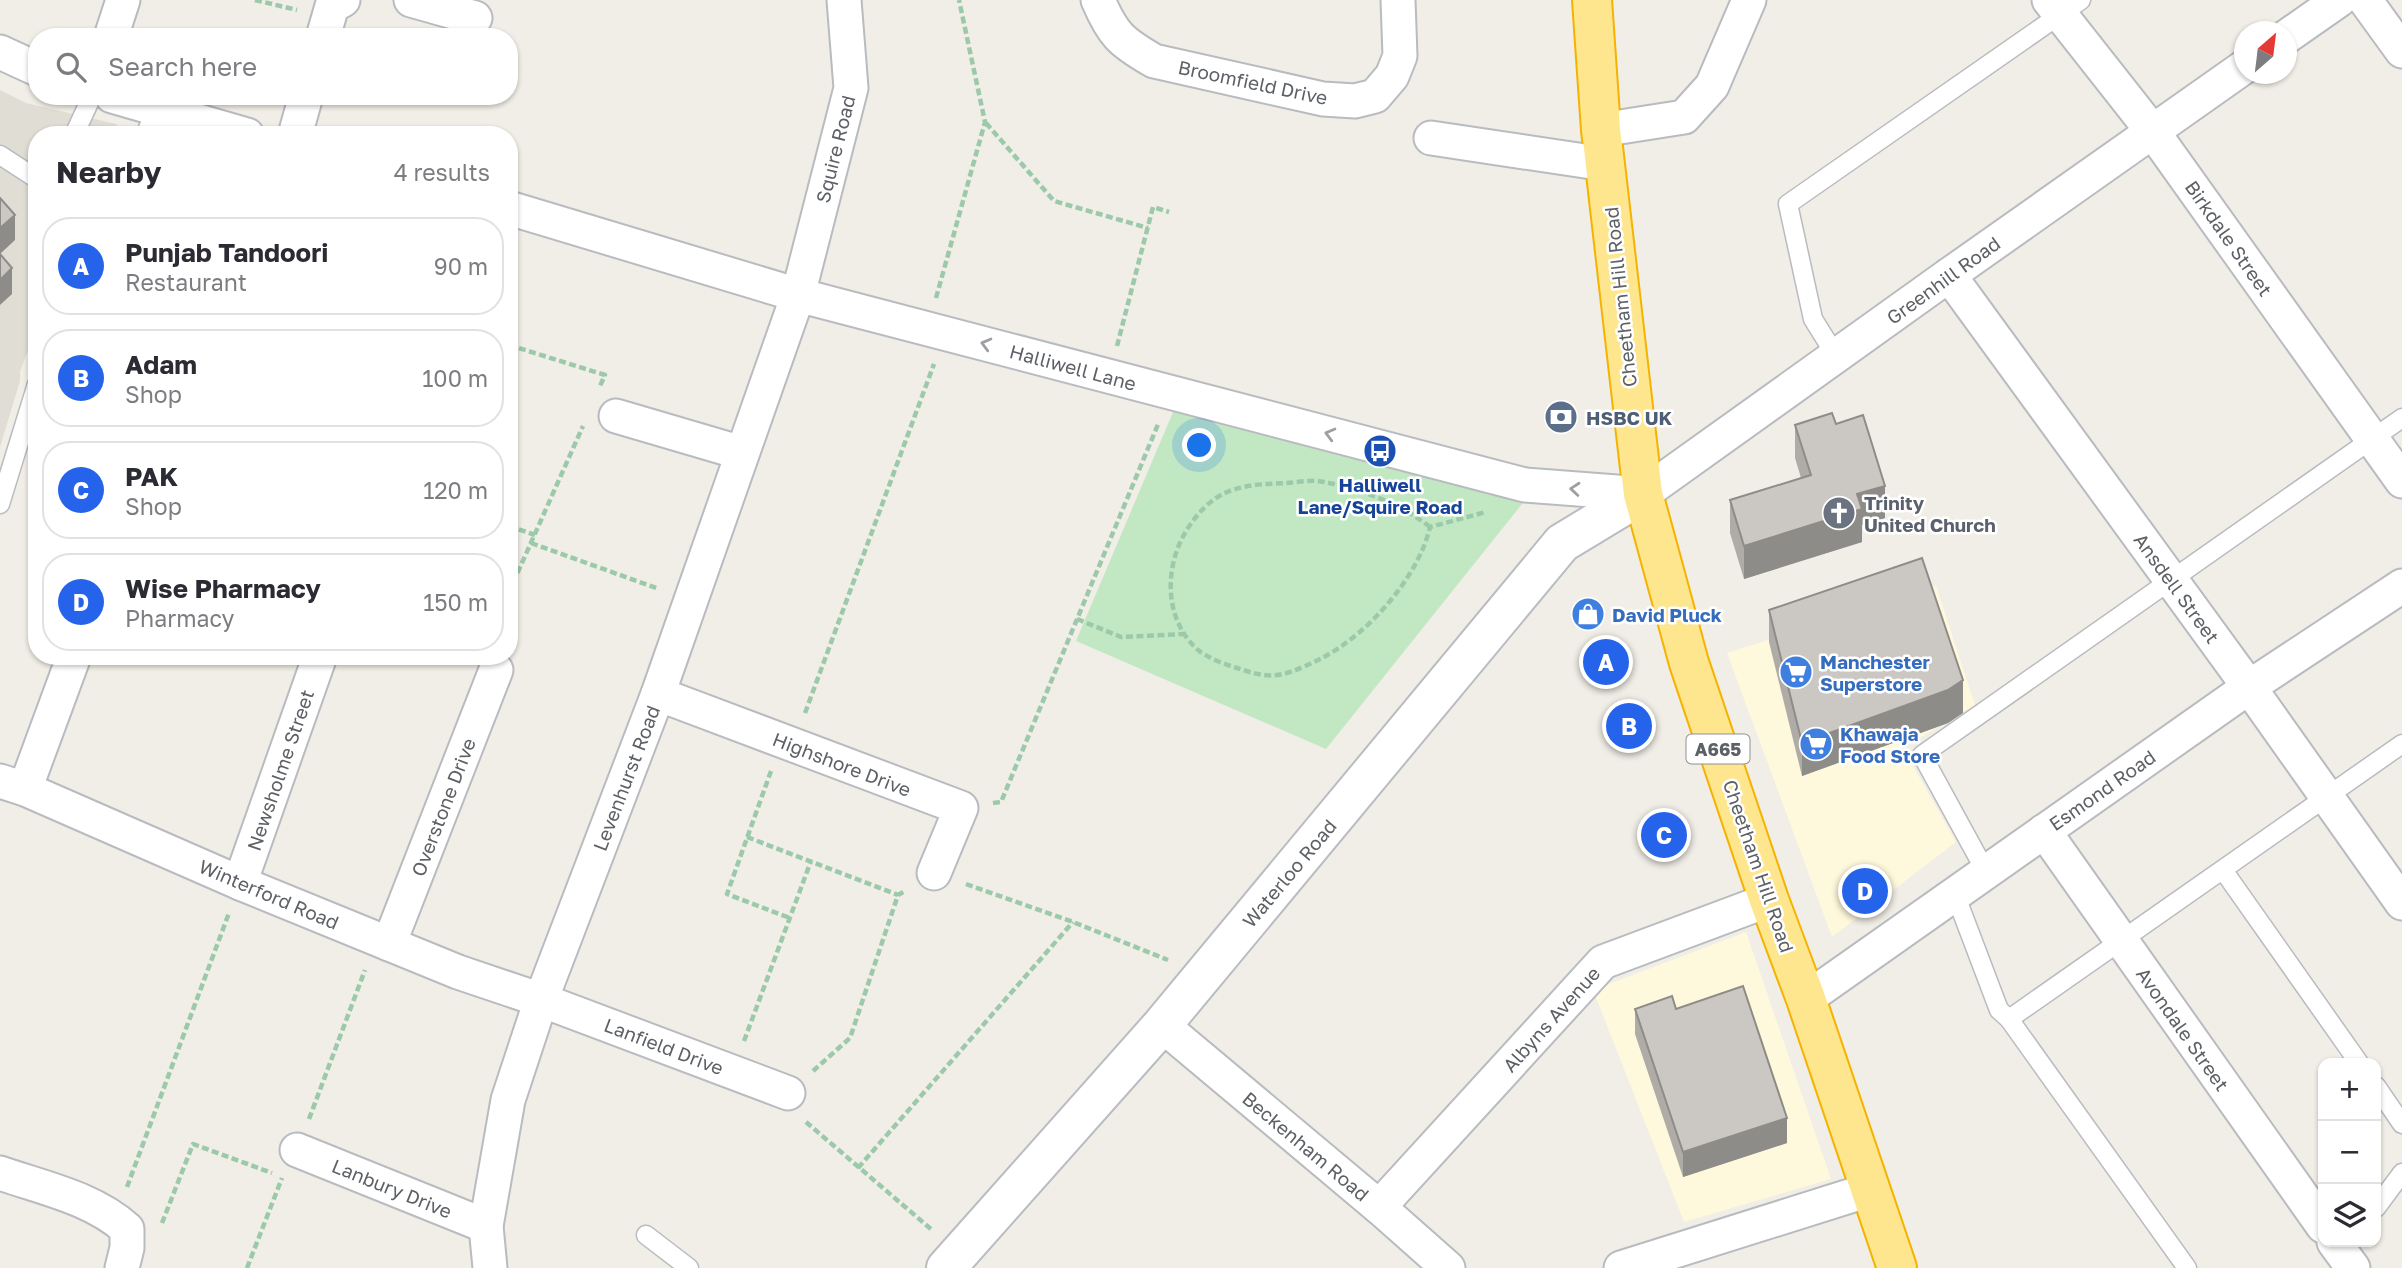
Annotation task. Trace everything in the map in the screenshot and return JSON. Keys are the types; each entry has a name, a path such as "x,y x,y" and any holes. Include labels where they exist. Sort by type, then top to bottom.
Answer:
{"highway":[{"name":"Cheetham Hill Road","path":"1592,0 1603,147 1643,494 1689,663 1897,1268"}],"main road":[{"name":"Waterloo Road","path":"953,1261 1162,1025 1562,543 1643,494"}],"street":[{"path":"114,28 123,0"},
{"path":"411,0 475,18"},
{"name":"Squire Road","path":"798,295 851,88 844,0"},
{"name":"Broomfield Drive","path":"1098,0 1111,30 1130,48 1154,61 1323,99 1355,101 1375,96 1392,76 1400,56 1398,0"},
{"path":"1430,138 1603,147 1685,117 1712,86 1749,0"},
{"path":"2297,30 2339,0"},
{"path":"2365,0 2402,51"},
{"name":"Birkdale Street","path":"2063,5 2402,481"},
{"path":"0,52 28,65"},
{"name":"Greenhill Road","path":"1643,494 2234,75"},
{"path":"126,105 150,122 180,126"},
{"path":"298,126 303,105"},
{"name":"Halliwell Lane","path":"518,211 798,295 1525,485 1643,494"},
{"name":"Ansdell Street","path":"1949,275 2249,687 2402,904"},
{"name":"Levenhurst Road","path":"490,1268 486,1226 508,1100 541,1000 658,694 798,295"},
{"path":"603,413 743,453"},
{"name":"Esmond Road","path":"1806,999 2249,687 2402,586"},
{"path":"13,785 70,665"},
{"name":"Newsholme Street","path":"240,883 317,665"},
{"name":"Overstone Drive","path":"383,941 496,670"},
{"name":"Highshore Drive","path":"658,694 961,808"},
{"name":"Winterford Road","path":"13,785 240,883 457,972 541,1000"},
{"path":"934,873 961,808"},
{"name":"Avondale Street","path":"2044,831 2339,1250"},
{"name":"Albyns Avenue","path":"1379,1207 1603,962 1769,900"},
{"name":"Lanfield Drive","path":"541,1000 788,1093"},
{"name":"Beckenham Road","path":"1162,1025 1448,1268"},
{"name":"Lanbury Drive","path":"290,1163 486,1226"},
{"path":"0,1173 97,1206 120,1223 127,1248 122,1268"},
{"path":"1621,1268 1872,1189"}],"lane":[{"path":"1836,356 1813,319 1788,204 2063,5"},
{"path":"78,126 88,105"},
{"path":"0,155 28,173"},
{"path":"0,504 28,413"},
{"path":"1986,872 1922,755 2402,418"},
{"path":"2009,1019 2402,744"},
{"path":"2223,870 2355,1058"},
{"path":"1955,894 1999,1010 2009,1019 2187,1268"},
{"path":"2381,1093 2402,1124"},
{"path":"2381,1201 2402,1172"},
{"path":"646,1235 689,1268"}],"path":[{"path":"255,0 331,18"},
{"path":"790,918 727,894 747,837 787,743 936,331 985,122 959,0"},
{"path":"985,122 1054,201 1148,228"},
{"path":"1109,376 1153,207 1169,212"},
{"path":"518,348 605,375 603,413 534,535 518,572"},
{"path":"961,808 1001,802 1171,392"},
{"path":"1430,527 1419,559 1394,597 1377,616 1345,644 1301,668 1282,674 1258,675 1225,664 1200,651 1184,634 1170,592 1174,557 1184,534 1201,509 1225,493 1255,485 1322,481 1398,506 1430,527 1520,502 1525,485"},
{"path":"518,529 534,535"},
{"path":"531,543 691,600"},
{"path":"1077,619 1121,637 1184,634"},
{"path":"747,837 898,895"},
{"path":"733,1072 811,861"},
{"path":"953,1261 858,1168 807,1125 788,1093 850,1038 898,895 934,873 1073,922 1204,975"},
{"path":"240,883 131,1178 120,1223 161,1224 192,1144 290,1163"},
{"path":"858,1168 1073,922"},
{"path":"247,1268 383,941"}],"shaded area":[{"path":"0,90 28,105 117,126 28,126 28,350 0,447"},
{"path":"1936,586 1975,705 1903,748 1956,842 1832,937 1727,653"},
{"path":"1746,932 1831,1179 1684,1222 1593,990"}],"green space":[{"path":"1176,405 1526,499 1326,749 1076,641"}],"building":[{"path":"0,198 15,215 0,228"},
{"path":"0,254 12,268 0,280"},
{"path":"1832,413 1836,424 1863,415 1885,486 1857,494 1862,509 1744,546 1730,500 1811,475 1795,425"},
{"path":"1922,558 1963,680 1948,690 1802,743 1769,610"},
{"path":"1743,986 1787,1118 1683,1152 1635,1009 1672,996 1676,1009"}],"place":[{"name":"HSBC UK","path":"1561,417"},
{"name":"Halliwell Lane/Squire Road","path":"1380,451"},
{"name":"Trinity United Church","path":"1839,513"},
{"name":"David Pluck","path":"1588,614"},
{"name":"Punjab Tandoori","path":"1606,662"},
{"name":"Manchester Superstore","path":"1796,672"},
{"name":"Adam","path":"1629,726"},
{"name":"Khawaja Food Store","path":"1816,744"},
{"name":"PAK","path":"1664,835"},
{"name":"Wise Pharmacy","path":"1865,891"}]}
